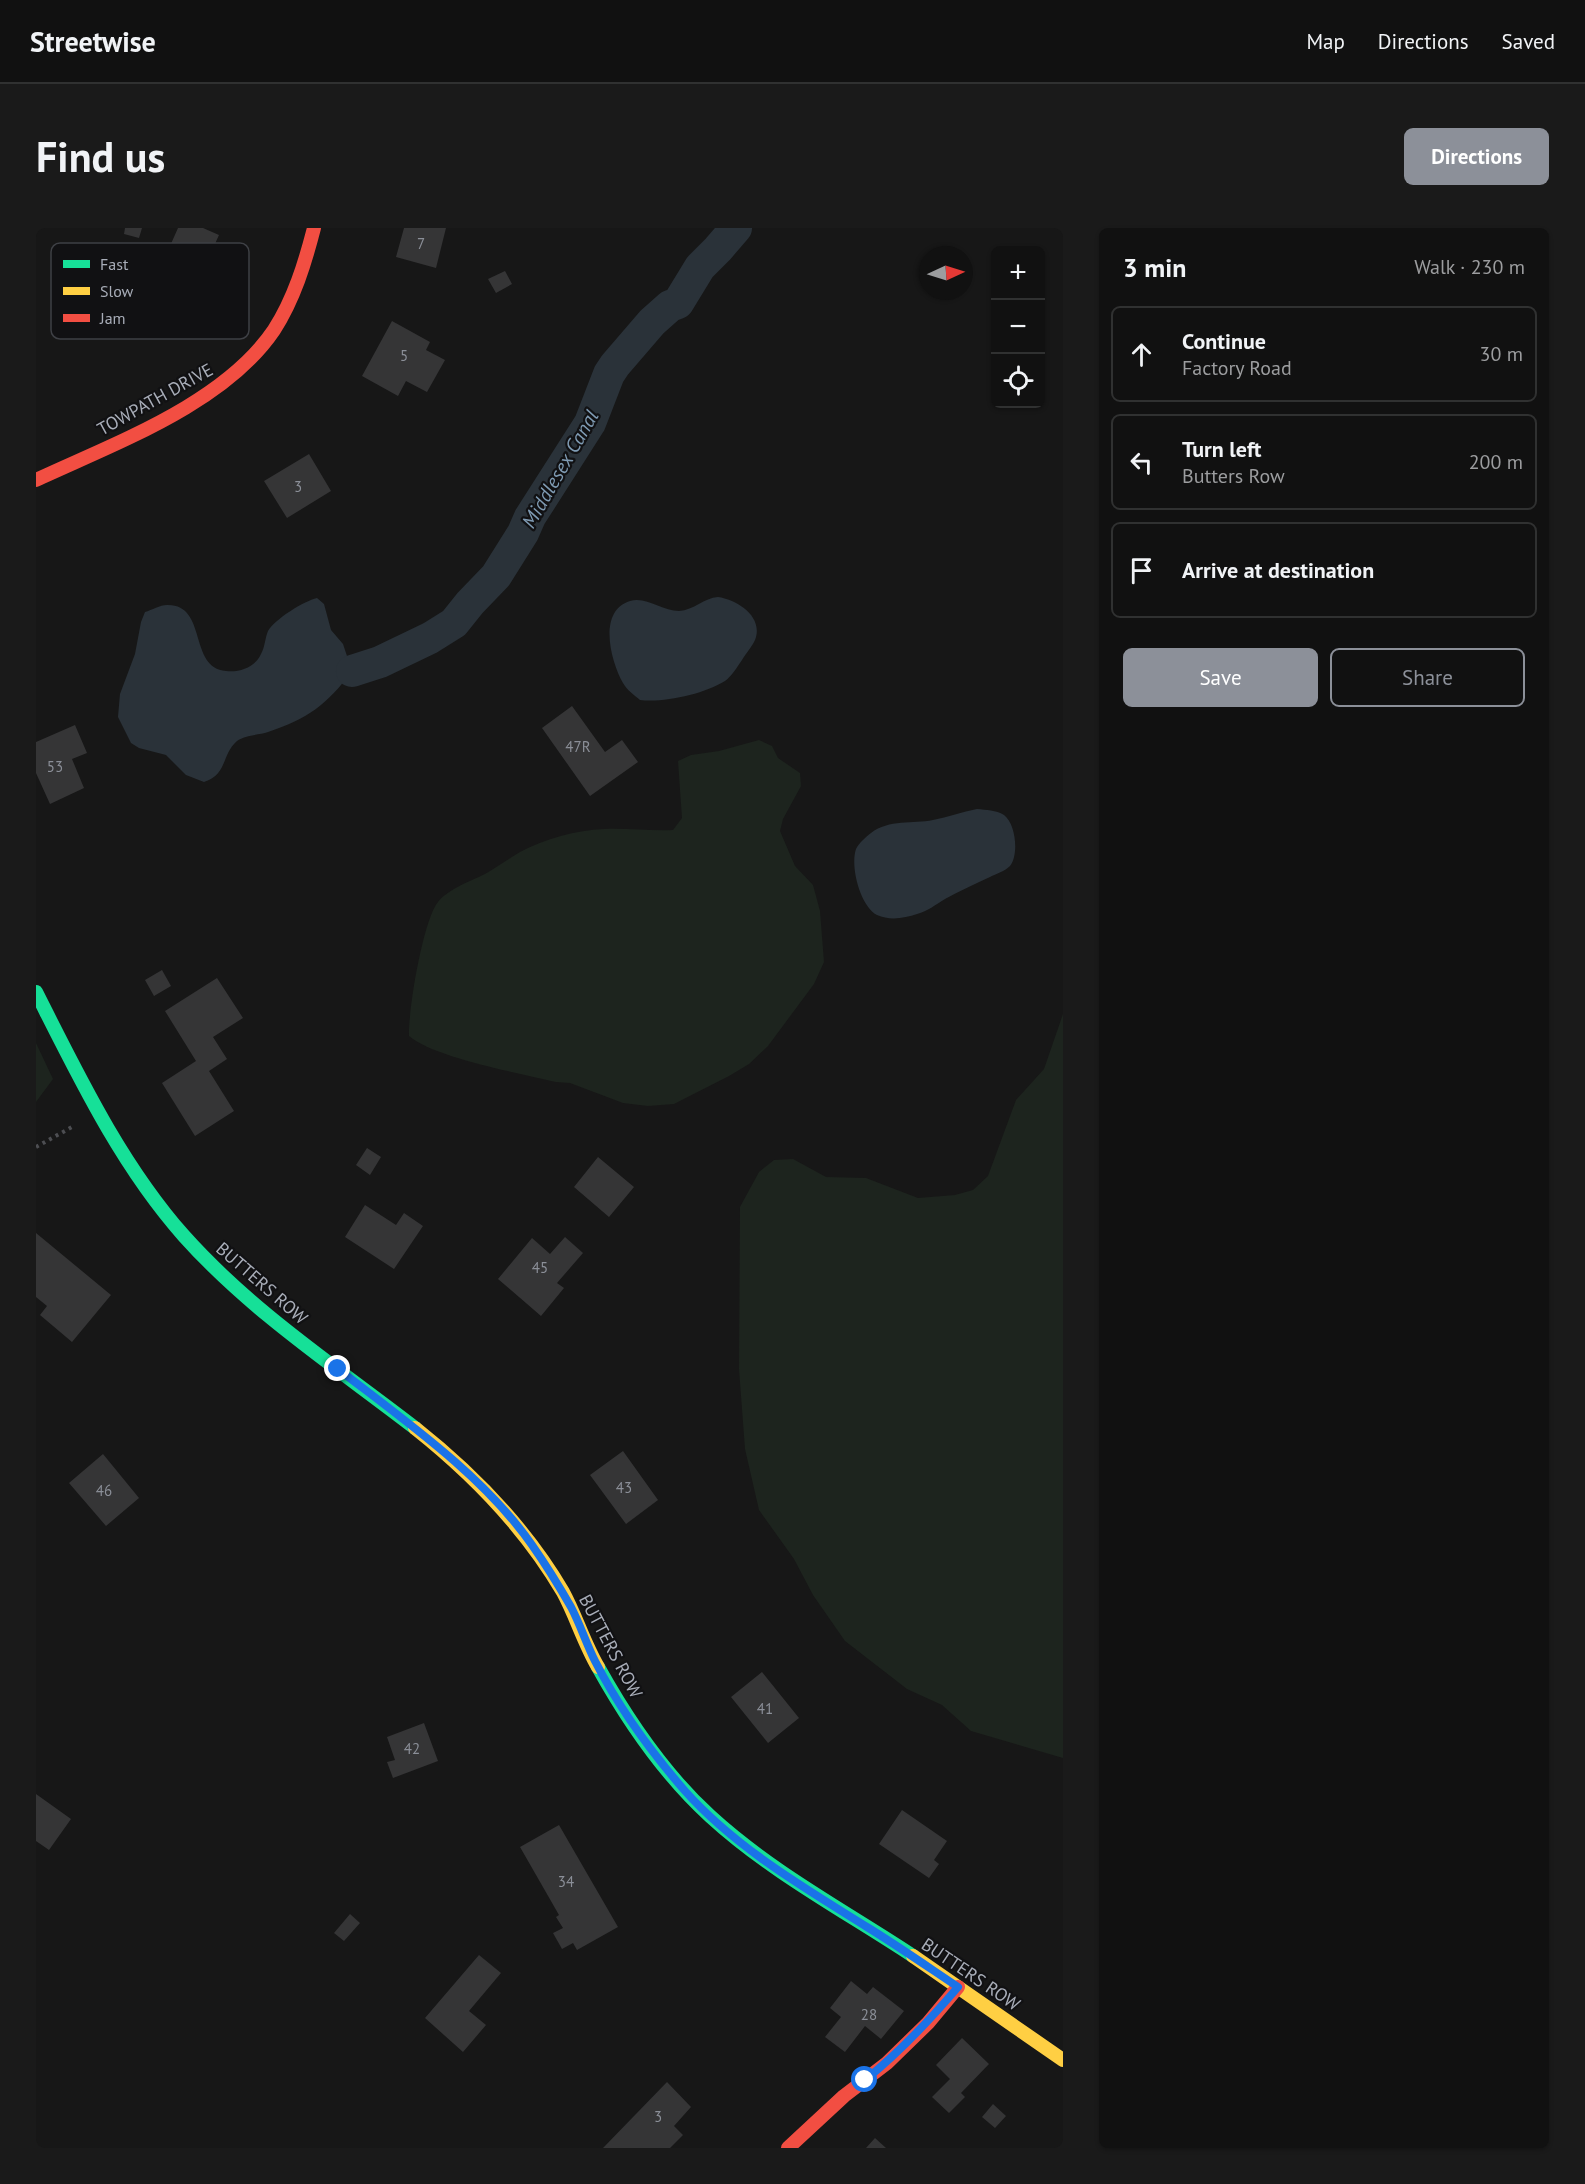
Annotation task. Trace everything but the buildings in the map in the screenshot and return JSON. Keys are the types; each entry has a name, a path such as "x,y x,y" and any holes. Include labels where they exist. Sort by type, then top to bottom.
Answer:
{"street":[{"name":"TOWPATH DRIVE","path":"36,480 210,394 238,371 267,340 288,304 308,252 314,228"},
{"name":"BUTTERS ROW","path":"36,992 98,1111 127,1161 186,1238 218,1270 288,1332 416,1428 479,1485 513,1520 549,1570 570,1607 595,1662 628,1715 654,1754 686,1792 716,1822 769,1865 890,1941 1063,2060"},
{"path":"788,2148 844,2096 887,2062 928,2023 958,1987"}],"path":[{"path":"36,1147 98,1111"}],"shaded area":[{"path":"718,597 741,606 753,617 756,624 755,640 730,677 716,686 695,694 672,699 640,700 623,683 614,663 610,638 613,615 630,601 642,600 679,611"},
{"path":"317,598 324,604 331,630 343,644 352,671 325,702 294,722 237,741 228,752 217,774 204,782 186,775 166,755 139,748 131,743 118,717 120,694 135,654 145,612 164,605 180,607 188,614 201,649 214,667 226,671 237,671 247,668 259,658 268,631 277,621 290,611"},
{"path":"759,740 772,746 778,758 800,773 801,786 783,819 780,831 795,866 813,885 820,911 824,962 814,984 768,1046 749,1064 674,1104 648,1106 623,1103 570,1083 556,1082 457,1058 421,1044 409,1036 414,987 422,946 432,912 442,897 520,852 561,836 604,829 673,830 682,818 678,761 691,755 719,751"},
{"path":"977,809 998,812 1008,819 1015,840 1015,855 1010,866 917,914 892,918 882,917 871,910 861,895 854,865 856,849 865,838 885,826 933,820"},
{"path":"1063,1014 1063,1758 971,1731 942,1705 907,1689 845,1641 813,1595 794,1559 759,1510 745,1449 739,1369 740,1207 759,1172 774,1160 793,1159 826,1177 866,1178 918,1198 955,1195 973,1190 988,1176 1016,1100 1044,1069"},
{"path":"36,1043 53,1079 36,1102"}],"waterway":[{"name":"Middlesex Canal","path":"352,671 380,662 430,638 454,623 496,576 523,533 530,517 590,423 609,374 615,365 652,322 670,306 678,303 700,267 736,228"}],"traffic: fast":[{"path":"36,992 102,1119 140,1180 184,1236 237,1289 266,1314 415,1428"},
{"path":"598,1667 662,1765 710,1816 783,1873 913,1956"}],"traffic: slow":[{"path":"415,1428 477,1483 532,1545 563,1592 598,1667"},
{"path":"913,1956 1063,2060"}],"traffic: jam":[{"path":"36,480 166,419 198,400 253,356 274,330 287,306 303,267 314,228"},
{"path":"788,2148 844,2096 887,2063 928,2023 958,1987"}],"route":[{"path":"338,1369 416,1428 496,1501 513,1520 549,1570 570,1607 595,1662 631,1720 654,1754 686,1792 716,1822 769,1865 958,1987 928,2023 865,2080"}]}
